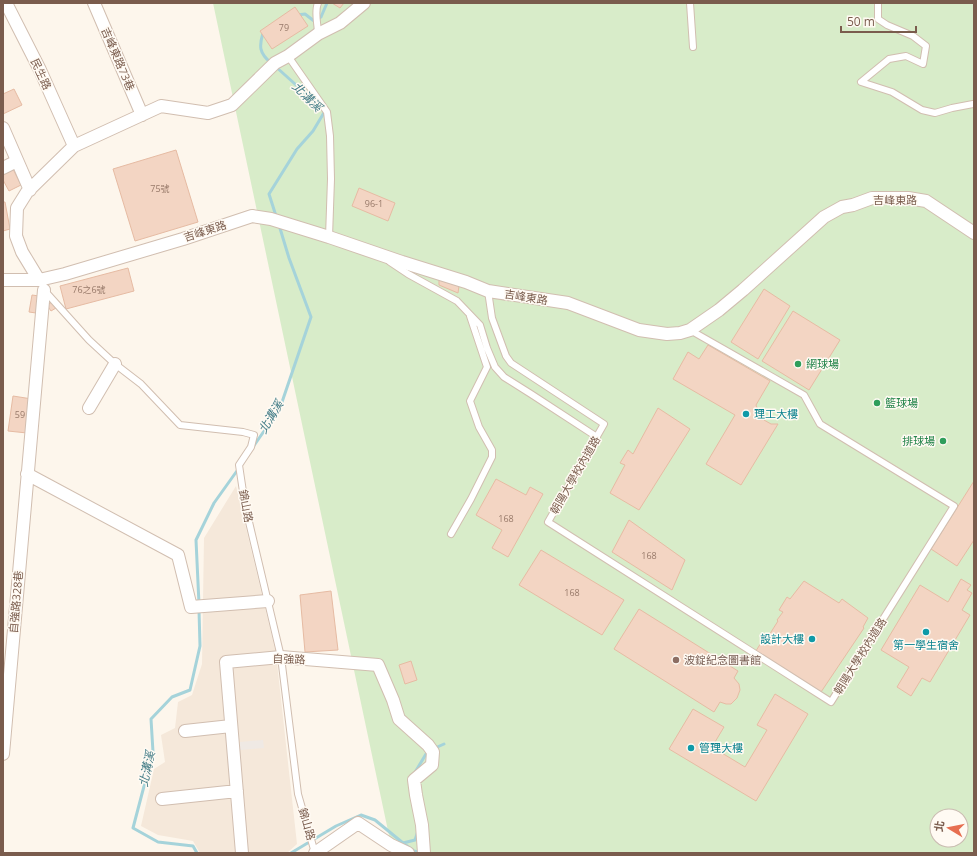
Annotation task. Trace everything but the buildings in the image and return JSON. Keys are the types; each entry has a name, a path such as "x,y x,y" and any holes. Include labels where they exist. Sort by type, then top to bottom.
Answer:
{"street":[{"name":"民生路","path":"6,3 40,70 74,146"},
{"name":"吉峰東路73巷","path":"94,3 142,115"},
{"path":"42,285 22,252 16,236 17,208 27,192 74,146 161,106 208,113 232,105 272,66 288,56 318,30 340,23 364,3"},
{"path":"3,128 30,190"},
{"path":"3,168 17,161"},
{"name":"吉峰東路","path":"3,280 42,285 65,274 183,239 252,216 271,219 466,282 488,291 568,303 589,310 608,321 640,330 667,334 680,333 690,330 719,310 824,217 842,207 853,205 872,198 908,198 926,201 974,233"},
{"name":"自強路328巷","path":"3,754 42,285"},
{"path":"89,408 115,364"},
{"path":"27,474 178,556 191,607 268,601"},
{"name":"自強路","path":"242,853 226,662 281,657 378,665 393,700 399,719 428,745 433,752 432,765 414,780 422,825 424,853"},
{"path":"185,731 231,726"},
{"path":"162,799 237,791"},
{"path":"315,853 358,822 391,845 408,853"}],"lane":[{"path":"318,3 316,8 318,30"},
{"path":"690,3 693,47"},
{"path":"878,3 878,19 887,25 913,36 926,46 923,64 906,56 889,59 861,82 892,92 922,110 935,113 973,104"},
{"path":"288,56 327,112 331,150 328,238"},
{"path":"379,254 408,274 459,302 480,325 495,367 504,377 597,437"},
{"name":"錦山路","path":"42,285 89,340 115,364 142,384 180,425 243,432 254,435 251,447 239,465 245,505 281,657 298,794 315,853"},
{"name":"朝陽大學校內道路","path":"488,291 492,318 508,360 604,424 548,522 831,702 954,506 820,424 804,395 690,330"},
{"path":"450,534 471,499 492,457 492,450 479,427 470,400 487,367 471,317 459,302"}],"shaded area":[{"path":"236,486 276,654 297,844 287,853 200,853 193,841 158,835 141,826 154,769 165,762 161,735 175,728 178,702 192,695 202,664 204,538"},
{"path":"263,740 264,748 240,750 240,742"}],"green space":[{"path":"213,3 974,3 974,853 391,853 391,845"}],"waterway":[{"name":"北溝溪","path":"297,15 305,14 314,21 321,17 327,3"},
{"name":"北溝溪","path":"263,33 261,42 262,53 271,63"},
{"name":"北溝溪","path":"275,66 325,111 313,131 297,149 269,194 276,216"},
{"name":"北溝溪","path":"253,447 280,408 311,317 289,258 279,225"},
{"name":"北溝溪","path":"199,604 196,540 214,503 239,468"},
{"name":"北溝溪","path":"197,853 193,846 158,842 133,828 153,752 151,719 172,697 190,690 200,646 199,610"},
{"path":"433,749 444,744"},
{"path":"414,774 428,752"},
{"path":"291,853 336,826 361,815 375,820 403,843 415,840 418,831"},
{"path":"403,843 414,851 422,853"}],"place":[{"name":"網球場","path":"798,364"},
{"name":"籃球場","path":"877,403"},
{"name":"理工大樓","path":"746,414"},
{"name":"排球場","path":"943,441"},
{"name":"第一學生宿舍","path":"926,632"},
{"name":"設計大樓","path":"812,639"},
{"name":"波錠紀念圖書館","path":"676,660"},
{"name":"管理大樓","path":"691,748"}]}
